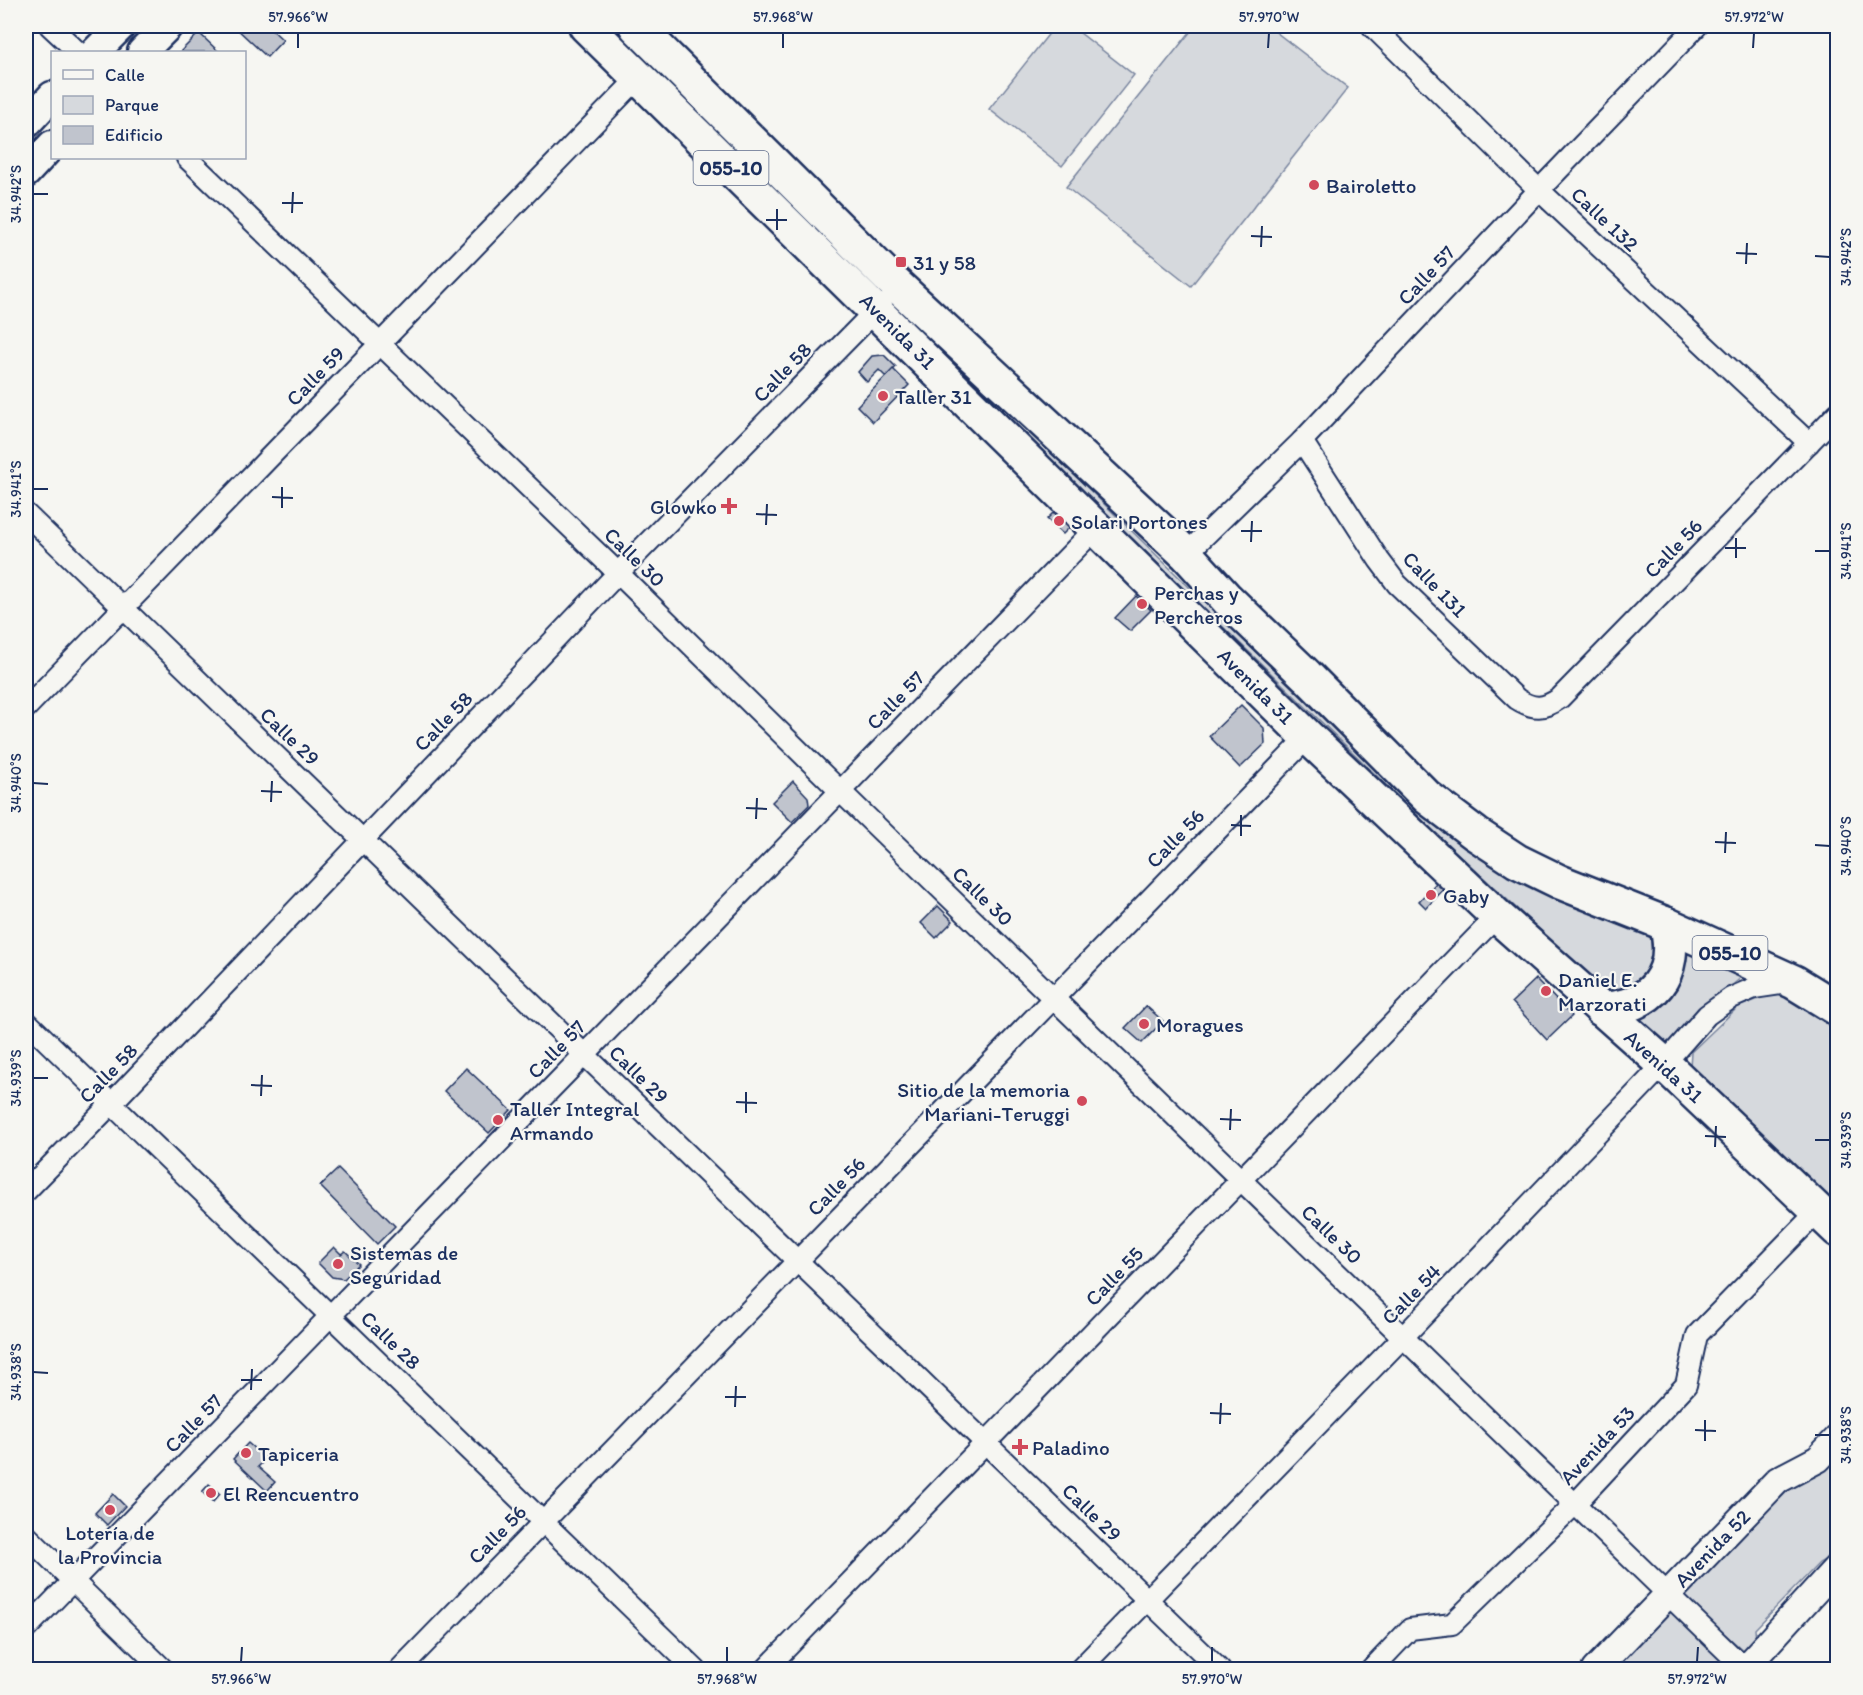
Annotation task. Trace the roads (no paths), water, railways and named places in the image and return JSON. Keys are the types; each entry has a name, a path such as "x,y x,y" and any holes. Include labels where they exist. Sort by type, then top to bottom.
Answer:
{"highway":[{"name":"Avenida 31","path":"586,26 1308,737 1497,916 1664,1064 1828,1221"},
{"name":"Avenida 31","path":"636,26 899,288 1186,554 1227,599 1427,797 1517,861 1560,882 1666,924 1794,982 1838,1009"},
{"path":"1601,1009 1618,1009 1635,1004 1649,994 1660,981 1670,952 1670,938 1666,924"}],"main road":[{"path":"96,51 121,26"},
{"path":"143,51 168,26"},
{"path":"26,124 51,97"},
{"path":"26,173 51,146"}],"street":[{"path":"51,26 77,51"},
{"name":"Calle 132","path":"1372,26 1539,190 1809,443"},
{"name":"Calle 57","path":"1186,554 1302,441 1697,26"},
{"name":"Calle 59","path":"26,708 639,77"},
{"name":"Calle 30","path":"187,159 618,573 1744,1669"},
{"name":"Calle 58","path":"26,1191 618,573 899,288"},
{"name":"Calle 56","path":"1536,707 1548,706 1560,698 1838,413"},
{"name":"Calle 131","path":"1302,441 1397,584 1517,699 1527,706 1536,707"},
{"name":"Calle 29","path":"26,514 1220,1670"},
{"name":"Calle 57","path":"26,1629 1097,527"},
{"name":"Calle 56","path":"399,1670 1308,737"},
{"name":"Calle 55","path":"765,1670 1497,916"},
{"name":"Calle 54","path":"1080,1670 1403,1337 1664,1064 1707,1015 1731,998 1754,988 1794,982"},
{"name":"Calle 28","path":"26,1021 696,1670"},
{"name":"Avenida 53","path":"1371,1670 1410,1629 1452,1624 1575,1504 1686,1385 1698,1335 1828,1221"},
{"name":"Avenida 52","path":"1595,1670 1778,1480 1818,1459 1838,1438"},
{"path":"26,1535 164,1670"},
{"path":"1744,1669 1838,1566"}],"place":[{"name":"Bairoletto","path":"1314,185"},
{"name":"31 y 58","path":"901,262"},
{"name":"Taller 31","path":"883,396"},
{"name":"Glowko","path":"729,506"},
{"name":"Solari Portones","path":"1059,521"},
{"name":"Perchas y Percheros","path":"1142,604"},
{"name":"Gaby","path":"1431,895"},
{"name":"Daniel E. Marzorati","path":"1546,991"},
{"name":"Moragues","path":"1144,1024"},
{"name":"Sitio de la memoria Mariani-Teruggi","path":"1082,1101"},
{"name":"Taller Integral Armando","path":"498,1120"},
{"name":"Sistemas de Seguridad","path":"338,1264"},
{"name":"Paladino","path":"1020,1447"},
{"name":"Tapiceria","path":"246,1453"},
{"name":"El Reencuentro","path":"211,1493"},
{"name":"Lotería de la Provincia","path":"110,1510"}]}
